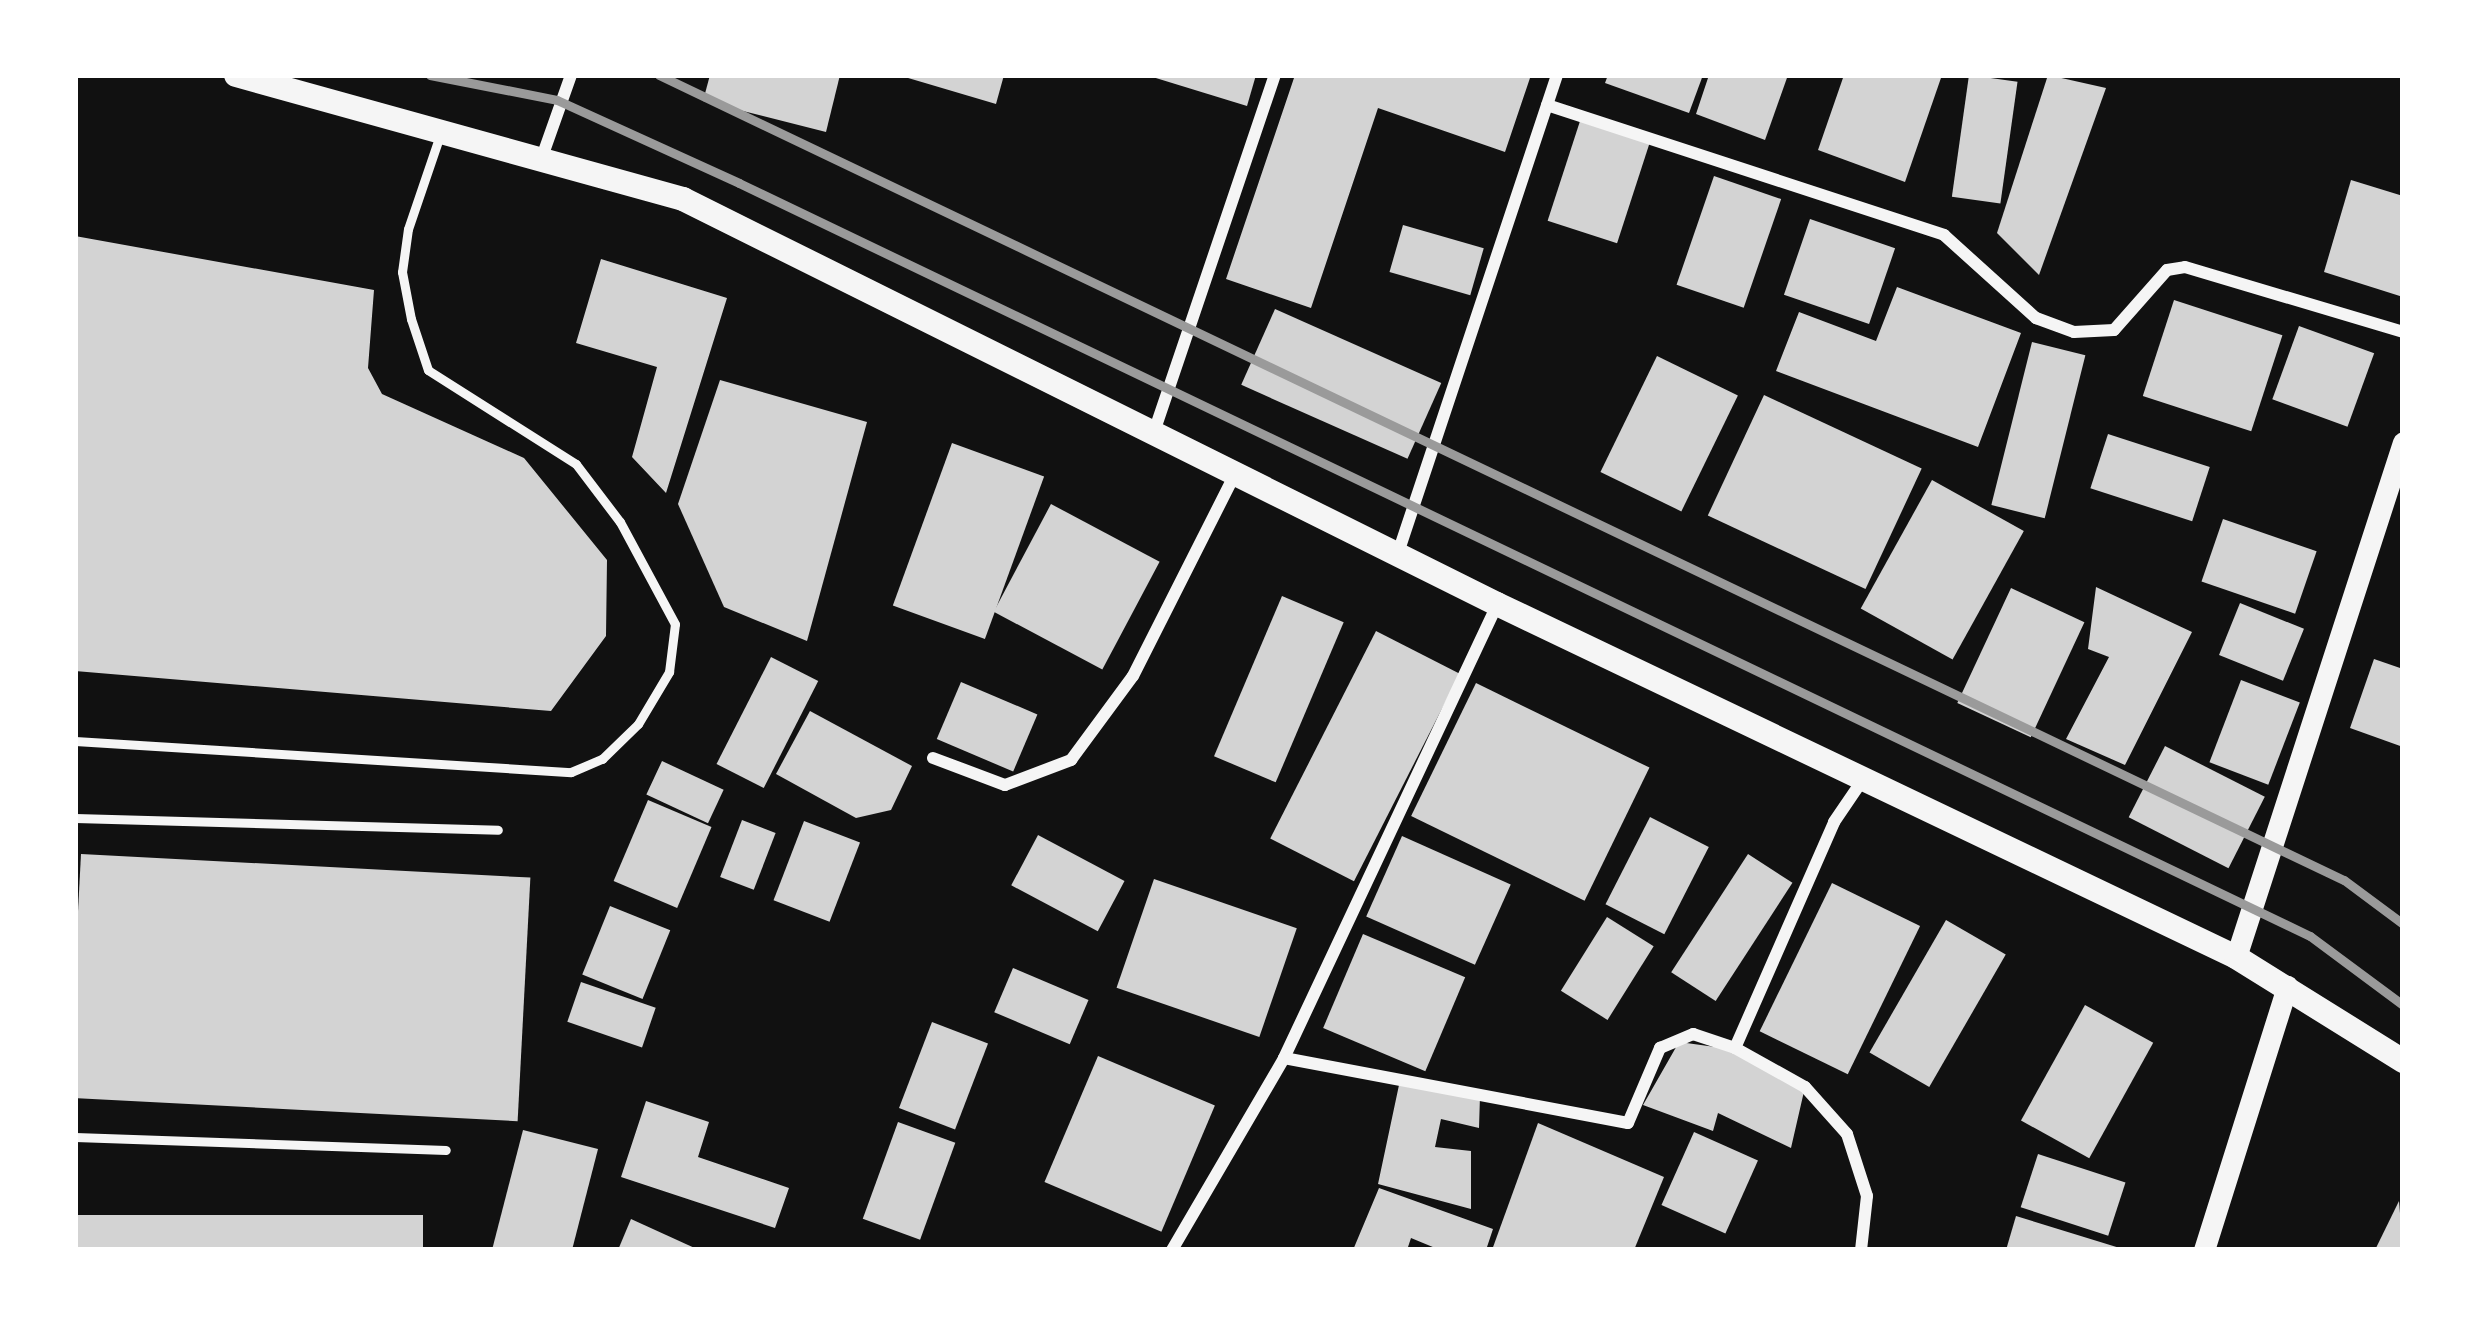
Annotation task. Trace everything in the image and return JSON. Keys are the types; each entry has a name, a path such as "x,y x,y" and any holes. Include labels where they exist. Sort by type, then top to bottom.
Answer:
{"main road":[{"path":"236,75 683,200 1399,550 1497,604 2236,957 2403,1061"}],"street":[{"path":"542,158 571,75"},
{"path":"1155,429 1275,75"},
{"path":"1399,550 1557,75"},
{"path":"1547,105 1944,235 2036,318 2074,332 2114,331 2167,270 2185,267 2403,332"},
{"path":"2236,957 2403,442"},
{"path":"933,758 1005,785 1071,760 1133,676 1237,471"},
{"path":"1172,1250 1284,1058 1497,604"},
{"path":"1735,1048 1834,822 1864,777"},
{"path":"2204,1250 2287,986"},
{"path":"1284,1058 1628,1123 1660,1048 1693,1034 1735,1048 1805,1087 1847,1134 1867,1196 1861,1250"}],"lane":[{"path":"75,741 571,772 602,759 638,724 669,672 675,624 620,522 576,464 428,370 410,319 402,272 408,229 441,130"},
{"path":"75,818 498,830"},
{"path":"75,1137 446,1150"}],"building":[{"path":"710,75 840,75 826,132 703,101"},
{"path":"898,75 1004,75 996,104"},
{"path":"1146,75 1256,75 1247,106"},
{"path":"1295,75 1531,75 1505,152 1378,108 1311,308 1226,279"},
{"path":"1608,75 1703,75 1689,113 1605,83"},
{"path":"1709,75 1788,75 1765,140 1696,114"},
{"path":"1844,75 1942,75 1905,182 1818,150"},
{"path":"1969,75 2018,82 2000,204 1952,197"},
{"path":"2048,75 2106,88 2039,275 1997,233"},
{"path":"1581,118 1650,141 1617,243 1548,221"},
{"path":"1714,176 1781,199 1744,308 1677,285"},
{"path":"2351,180 2403,196 2403,297 2324,272"},
{"path":"1810,219 1895,248 1869,324 1784,295"},
{"path":"1403,225 1484,248 1470,295 1389,272"},
{"path":"75,236 374,290 368,368 382,394 524,458 607,560 606,636 551,711 75,671"},
{"path":"601,259 727,298 666,493 632,457 657,367 576,343"},
{"path":"1897,287 2021,333 1978,447 1776,371 1799,312 1876,341"},
{"path":"2174,300 2282,335 2251,431 2143,396"},
{"path":"1275,309 1441,383 1408,459 1241,385"},
{"path":"2299,326 2374,353 2347,427 2272,399"},
{"path":"2032,342 2085,355 2045,518 1991,505"},
{"path":"1657,356 1738,395 1681,511 1600,472"},
{"path":"720,380 867,422 807,641 724,607 678,504"},
{"path":"1764,395 1922,469 1865,589 1708,516"},
{"path":"2108,434 2210,467 2192,521 2090,488"},
{"path":"952,443 1044,477 985,639 893,606"},
{"path":"1932,480 2024,531 1953,659 1861,609"},
{"path":"1051,504 1160,562 1102,669 994,612"},
{"path":"2223,519 2317,551 2295,614 2202,581"},
{"path":"2096,587 2192,632 2125,765 2066,739 2109,657 2088,649"},
{"path":"2011,588 2084,622 2031,737 1957,703"},
{"path":"1282,596 1344,622 1276,782 1214,756"},
{"path":"2240,603 2304,629 2283,681 2219,655"},
{"path":"1376,631 1460,674 1354,881 1270,839"},
{"path":"771,657 818,681 764,788 717,764"},
{"path":"2374,659 2403,669 2403,747 2350,728"},
{"path":"2241,680 2300,703 2268,785 2209,762"},
{"path":"961,682 1037,714 1013,772 937,739"},
{"path":"1476,683 1649,768 1585,901 1411,816"},
{"path":"810,711 912,766 891,810 856,818 776,774"},
{"path":"2165,746 2265,797 2228,868 2129,817"},
{"path":"662,761 724,790 708,823 646,795"},
{"path":"648,800 712,827 677,908 614,881"},
{"path":"1650,817 1709,847 1664,934 1606,904"},
{"path":"742,820 776,833 754,890 720,877"},
{"path":"804,821 860,843 830,922 774,900"},
{"path":"1038,835 1125,881 1098,931 1011,885"},
{"path":"1402,836 1511,884 1475,965 1366,916"},
{"path":"81,854 530,878 518,1121 75,1098"},
{"path":"1748,854 1792,883 1716,1001 1671,972"},
{"path":"1154,879 1297,928 1259,1037 1117,988"},
{"path":"1832,883 1920,926 1848,1074 1760,1031"},
{"path":"610,906 670,930 643,999 582,975"},
{"path":"1607,917 1654,946 1608,1020 1561,991"},
{"path":"1946,920 2006,954 1929,1087 1870,1053"},
{"path":"1363,934 1465,977 1425,1071 1323,1028"},
{"path":"1013,968 1088,1000 1070,1044 994,1012"},
{"path":"581,982 656,1008 642,1047 567,1022"},
{"path":"2085,1005 2153,1043 2089,1158 2021,1120"},
{"path":"932,1022 988,1044 955,1129 899,1108"},
{"path":"1679,1042 1730,1049 1805,1087 1791,1148 1718,1113 1713,1131 1643,1105"},
{"path":"1098,1056 1215,1106 1161,1232 1044,1182"},
{"path":"1399,1085 1480,1096 1479,1128 1441,1119 1435,1147 1471,1151 1471,1209 1378,1184"},
{"path":"646,1101 709,1122 698,1157 789,1188 775,1228 621,1177"},
{"path":"898,1122 955,1143 920,1240 863,1219"},
{"path":"1538,1123 1664,1177 1634,1250 1492,1250"},
{"path":"523,1130 598,1149 572,1250 492,1250"},
{"path":"1694,1132 1758,1160 1725,1234 1661,1205"},
{"path":"2038,1154 2125,1182 2108,1236 2021,1207"},
{"path":"1379,1188 1493,1229 1486,1250 1440,1250 1411,1238 1407,1250 1353,1250"},
{"path":"2399,1201 2403,1250 2375,1250"},
{"path":"75,1215 423,1215 423,1250 75,1250"},
{"path":"2016,1216 2123,1249 2123,1250 2006,1250"},
{"path":"631,1219 699,1250 618,1250"}],"railway":[{"path":"430,75 557,100 739,183 2310,936 2403,1005"},
{"path":"659,75 2344,880 2403,924"}]}
